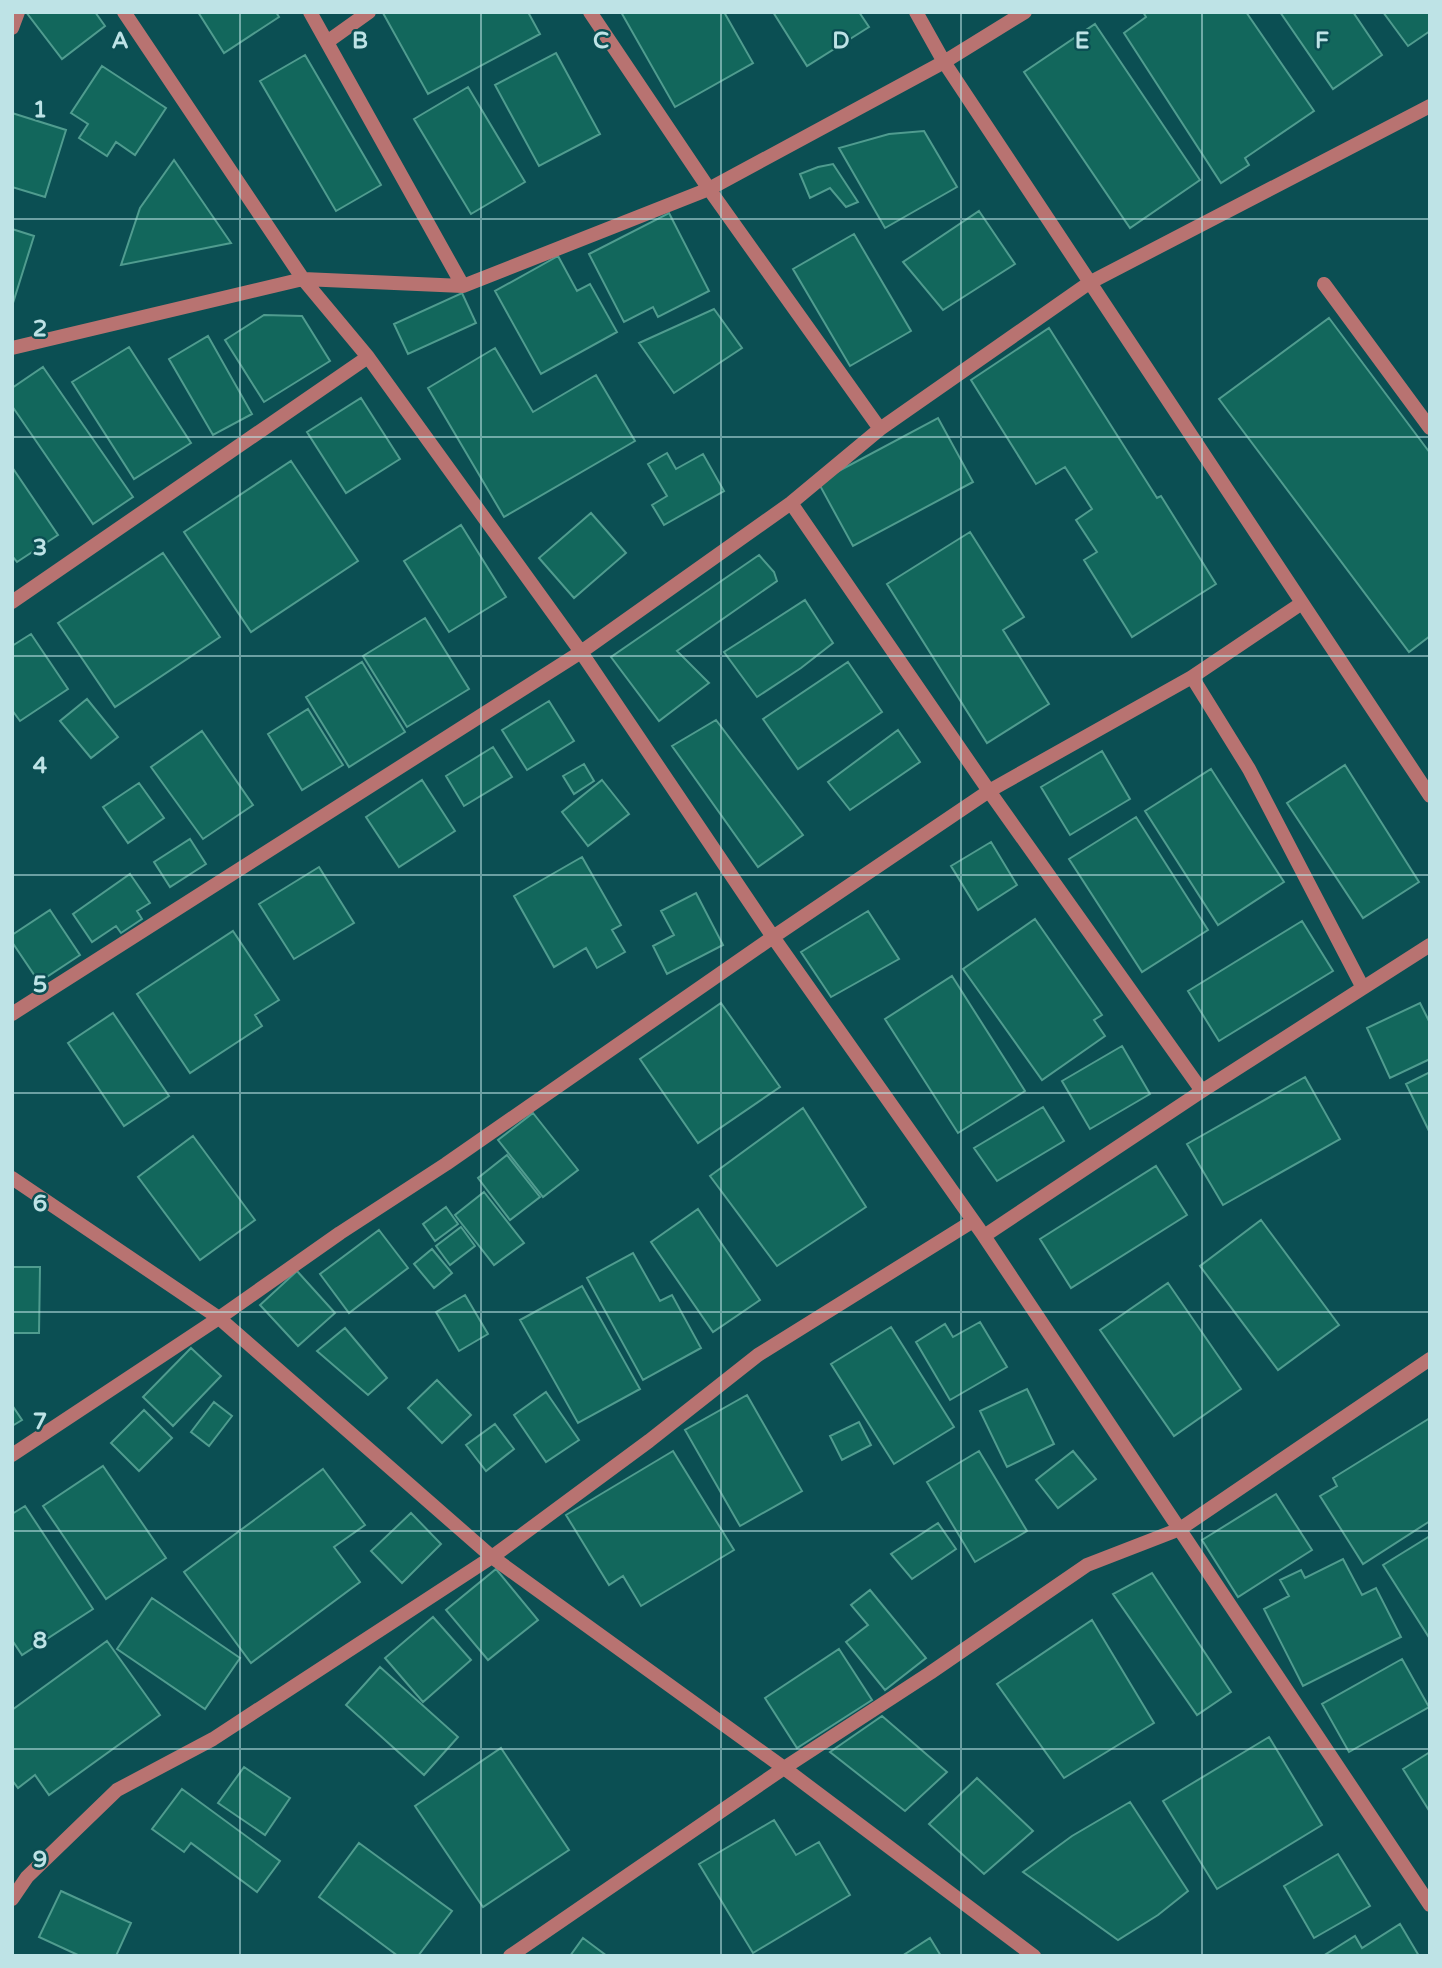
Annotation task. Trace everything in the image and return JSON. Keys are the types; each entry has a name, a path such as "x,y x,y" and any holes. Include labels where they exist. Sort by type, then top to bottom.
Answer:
{"street":[{"path":"12,28 18,12"},
{"path":"124,12 303,279 368,357 581,652 773,937 984,1236 1430,1905"},
{"path":"310,12 463,286"},
{"path":"327,42 369,12"},
{"path":"590,12 709,189 880,429"},
{"path":"916,12 944,62 1430,796"},
{"path":"12,348 303,279 463,286 709,189 944,62 1026,12"},
{"path":"12,1014 581,652 791,503 880,429 1089,283 1430,106"},
{"path":"1324,284 1430,428"},
{"path":"12,601 368,357"},
{"path":"791,503 989,791 1202,1091"},
{"path":"12,1455 446,1164 989,791 1192,677 1303,603"},
{"path":"1192,677 1249,769 1363,988"},
{"path":"984,1236 1202,1091 1430,945"},
{"path":"12,1178 219,1318 492,1557 784,1768 1034,1956"},
{"path":"12,1899 27,1877 117,1790 213,1739 492,1557 649,1441 758,1355 973,1221"},
{"path":"510,1956 1087,1565 1181,1529 1430,1359"}],"building":[{"path":"26,12 95,12 105,26 62,59"},
{"path":"198,12 276,12 279,17 224,53"},
{"path":"528,12 540,34 428,94 383,13"},
{"path":"621,12 724,12 753,63 675,107"},
{"path":"773,12 859,12 869,27 807,66"},
{"path":"1143,12 1246,12 1314,111 1245,158 1249,165 1221,183 1124,33 1146,17"},
{"path":"1280,12 1353,12 1382,55 1333,89"},
{"path":"1383,12 1430,12 1430,31 1408,46"},
{"path":"1095,24 1200,180 1130,228 1024,72"},
{"path":"556,53 600,134 539,166 495,85"},
{"path":"305,55 381,185 336,211 260,81"},
{"path":"102,66 166,108 135,155 116,142 107,156 79,138 88,124 71,113"},
{"path":"468,87 525,182 471,214 414,119"},
{"path":"12,113 66,130 45,197 12,187"},
{"path":"924,131 957,187 885,228 839,148 889,134"},
{"path":"174,160 231,243 121,265 140,208"},
{"path":"833,164 858,202 846,207 830,188 810,198 800,174"},
{"path":"979,211 1015,264 943,310 903,262"},
{"path":"669,213 709,291 658,317 653,307 624,322 589,254"},
{"path":"12,229 34,236 13,303 12,303"},
{"path":"854,234 911,331 850,366 793,269"},
{"path":"558,256 577,291 590,284 617,332 541,374 495,291"},
{"path":"462,293 476,323 408,354 394,324"},
{"path":"714,309 742,348 674,393 639,343"},
{"path":"264,315 302,316 330,361 264,402 225,340"},
{"path":"1329,318 1430,453 1430,636 1409,652 1219,399"},
{"path":"1049,328 1157,498 1161,496 1216,584 1132,637 1084,560 1097,552 1076,520 1092,509 1065,467 1036,484 971,380"},
{"path":"208,336 252,414 213,435 169,359"},
{"path":"129,347 191,443 134,479 72,382"},
{"path":"495,348 533,412 596,375 635,441 504,517 428,388"},
{"path":"43,367 133,497 93,524 12,406 12,388"},
{"path":"361,398 400,459 346,493 307,432"},
{"path":"938,418 973,482 853,546 818,482"},
{"path":"667,453 676,469 703,454 724,491 664,525 652,505 667,496 648,464"},
{"path":"291,461 358,561 251,632 184,532"},
{"path":"12,467 58,535 17,562 12,556"},
{"path":"591,513 626,553 574,598 539,558"},
{"path":"461,525 506,597 449,632 404,561"},
{"path":"970,532 1024,617 1003,630 1049,704 987,743 887,584"},
{"path":"163,553 220,637 115,707 58,623"},
{"path":"759,555 774,572 777,581 677,651 709,683 659,721 611,657"},
{"path":"805,600 833,643 757,697 724,652"},
{"path":"425,618 469,689 407,727 363,656"},
{"path":"31,634 68,689 20,721 12,710 12,646"},
{"path":"362,662 405,732 349,767 306,697"},
{"path":"848,662 882,712 798,769 763,719"},
{"path":"87,699 118,737 91,758 60,721"},
{"path":"549,701 574,741 527,770 502,730"},
{"path":"308,709 343,765 302,790 268,734"},
{"path":"716,720 803,835 758,867 672,746"},
{"path":"898,730 920,762 850,810 828,782"},
{"path":"202,731 253,805 203,839 151,767"},
{"path":"493,747 512,777 464,806 446,776"},
{"path":"1102,751 1130,799 1070,835 1041,787"},
{"path":"584,764 594,781 574,794 563,776"},
{"path":"1345,765 1419,882 1363,918 1287,803"},
{"path":"1211,769 1284,882 1218,925 1145,811"},
{"path":"422,780 455,831 399,867 366,817"},
{"path":"602,780 629,814 588,846 562,812"},
{"path":"139,783 164,818 128,843 103,807"},
{"path":"1136,817 1208,930 1142,972 1069,859"},
{"path":"190,839 206,864 170,887 154,862"},
{"path":"991,842 1017,885 978,910 951,866"},
{"path":"582,857 621,925 612,930 625,952 597,968 586,948 554,967 514,896"},
{"path":"319,867 354,923 294,959 259,904"},
{"path":"130,874 150,903 137,911 142,919 121,933 116,926 92,942 73,914"},
{"path":"696,893 723,945 667,974 653,946 674,935 661,911"},
{"path":"50,910 80,955 39,982 12,942 12,935"},
{"path":"868,911 899,959 831,997 801,952"},
{"path":"1035,919 1102,1015 1094,1020 1105,1036 1042,1080 963,969"},
{"path":"1302,921 1333,971 1219,1041 1188,991"},
{"path":"233,931 279,1000 255,1015 262,1026 190,1073 137,994"},
{"path":"952,976 1025,1091 958,1133 885,1019"},
{"path":"721,1003 780,1087 698,1143 640,1059"},
{"path":"1420,1003 1430,1023 1430,1059 1390,1078 1367,1028"},
{"path":"113,1013 169,1096 124,1126 68,1043"},
{"path":"1122,1046 1150,1094 1090,1129 1062,1081"},
{"path":"1430,1072 1430,1133 1406,1084"},
{"path":"1305,1077 1340,1139 1223,1205 1187,1144"},
{"path":"1043,1107 1064,1141 997,1181 974,1148"},
{"path":"803,1108 866,1207 777,1266 710,1176"},
{"path":"533,1113 578,1170 543,1197 498,1140"},
{"path":"193,1136 255,1220 200,1260 138,1177"},
{"path":"507,1155 540,1197 510,1220 478,1178"},
{"path":"1156,1166 1187,1215 1071,1288 1040,1239"},
{"path":"484,1192 524,1243 494,1265 455,1215"},
{"path":"446,1207 458,1224 435,1241 423,1224"},
{"path":"698,1209 760,1300 713,1332 651,1242"},
{"path":"1261,1220 1339,1325 1278,1370 1200,1266"},
{"path":"461,1227 475,1246 450,1265 436,1246"},
{"path":"379,1230 408,1268 349,1313 320,1274"},
{"path":"432,1249 452,1273 434,1288 414,1264"},
{"path":"633,1253 660,1301 672,1295 701,1348 643,1380 587,1278"},
{"path":"12,1267 40,1267 39,1333 12,1333"},
{"path":"297,1271 335,1313 298,1346 260,1305"},
{"path":"1168,1283 1241,1389 1174,1436 1100,1330"},
{"path":"582,1286 640,1389 578,1423 520,1320"},
{"path":"465,1295 488,1334 459,1351 436,1312"},
{"path":"980,1322 1007,1367 950,1400 916,1342 945,1324 953,1337"},
{"path":"891,1327 954,1427 894,1464 831,1364"},
{"path":"345,1328 387,1378 368,1395 317,1351"},
{"path":"191,1348 221,1376 173,1426 143,1397"},
{"path":"437,1380 471,1415 442,1443 408,1408"},
{"path":"1027,1389 1054,1444 1007,1467 980,1411"},
{"path":"546,1392 579,1440 546,1462 514,1415"},
{"path":"747,1395 802,1491 740,1526 685,1430"},
{"path":"214,1402 232,1416 209,1446 191,1432"},
{"path":"12,1405 22,1420 12,1426"},
{"path":"144,1410 172,1438 139,1471 111,1443"},
{"path":"1430,1418 1430,1521 1363,1564 1320,1496 1337,1486 1333,1478"},
{"path":"859,1422 871,1445 842,1460 830,1436"},
{"path":"495,1424 514,1449 486,1471 466,1445"},
{"path":"673,1451 734,1550 641,1606 623,1576 609,1585 566,1515"},
{"path":"979,1451 1027,1531 975,1562 927,1482"},
{"path":"1073,1451 1096,1479 1058,1508 1036,1480"},
{"path":"103,1466 166,1558 106,1599 43,1506"},
{"path":"323,1469 365,1525 334,1547 360,1582 251,1663 184,1572"},
{"path":"1276,1494 1312,1550 1238,1597 1202,1540"},
{"path":"25,1506 93,1609 22,1655 12,1640 12,1514"},
{"path":"411,1513 441,1544 402,1583 371,1551"},
{"path":"938,1523 956,1549 912,1579 891,1554"},
{"path":"1430,1536 1430,1639 1383,1565"},
{"path":"1343,1559 1362,1595 1376,1588 1401,1637 1303,1686 1264,1609 1289,1596 1280,1580 1301,1570 1305,1578"},
{"path":"496,1569 538,1620 488,1660 446,1610"},
{"path":"1152,1573 1231,1692 1197,1715 1113,1594"},
{"path":"870,1590 926,1658 885,1690 846,1642 868,1625 851,1605"},
{"path":"152,1598 240,1658 205,1709 117,1649"},
{"path":"433,1617 471,1660 423,1702 385,1658"},
{"path":"1092,1620 1154,1723 1064,1778 997,1684"},
{"path":"107,1641 160,1715 49,1795 35,1775 18,1788 12,1780 12,1710"},
{"path":"839,1649 872,1700 797,1748 765,1698"},
{"path":"1402,1659 1429,1707 1349,1752 1322,1704"},
{"path":"380,1667 458,1737 424,1775 346,1705"},
{"path":"882,1716 947,1772 905,1811 830,1752"},
{"path":"1269,1737 1322,1825 1217,1889 1163,1801"},
{"path":"501,1748 569,1850 483,1907 415,1806"},
{"path":"1430,1752 1430,1812 1403,1769"},
{"path":"244,1767 290,1798 265,1835 218,1803"},
{"path":"977,1778 1033,1831 984,1874 929,1824"},
{"path":"182,1789 280,1861 257,1892 191,1843 184,1852 152,1829"},
{"path":"1130,1802 1188,1891 1158,1915 1118,1940 1023,1872 1072,1836"},
{"path":"774,1820 796,1855 819,1842 850,1895 753,1953 699,1864"},
{"path":"359,1843 452,1911 418,1956 398,1956 319,1897"},
{"path":"1338,1854 1370,1906 1314,1938 1284,1886"},
{"path":"61,1891 131,1923 116,1956 80,1956 39,1937"},
{"path":"1400,1924 1419,1956 1323,1956 1355,1936 1362,1948"},
{"path":"583,1938 607,1956 570,1956"},
{"path":"930,1938 941,1956 902,1956"}]}
